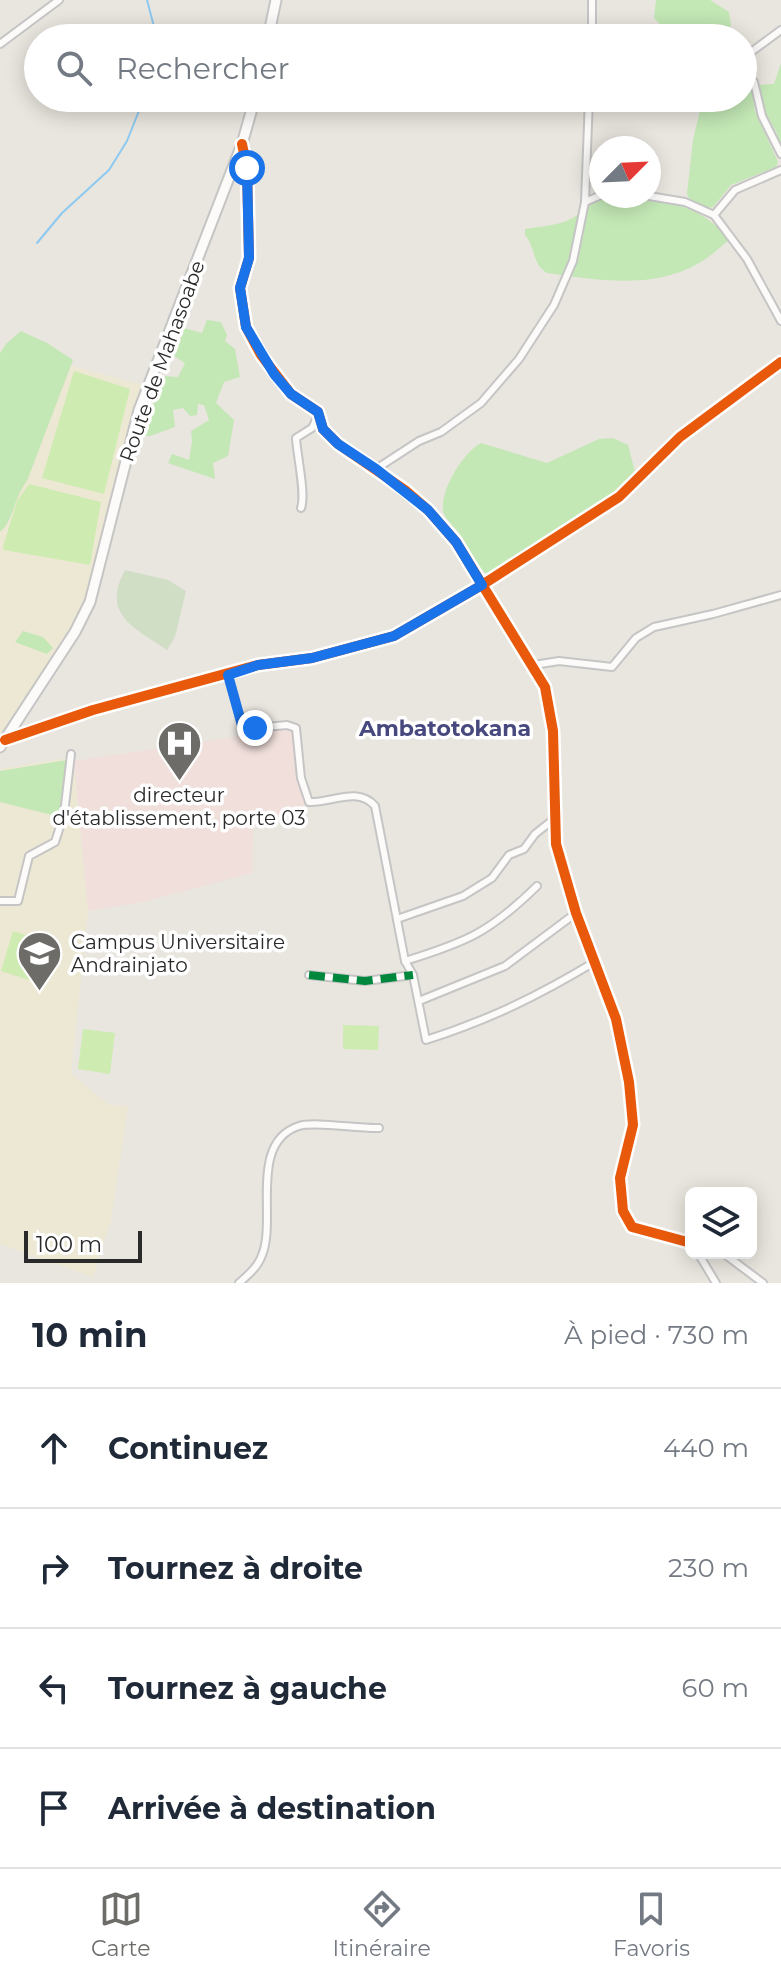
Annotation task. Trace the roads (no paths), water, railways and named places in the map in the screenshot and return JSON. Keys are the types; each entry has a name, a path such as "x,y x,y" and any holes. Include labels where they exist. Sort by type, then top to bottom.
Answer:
{"street":[{"path":"27,24 59,0"},
{"path":"271,24 276,0"},
{"path":"592,0 592,24"},
{"path":"0,44 24,26"},
{"path":"757,48 781,30"},
{"path":"772,38 781,40"},
{"path":"757,95 762,116 781,154"},
{"name":"Route de Mahasoabe","path":"2,744 75,632 90,602 139,410 242,144 251,112"},
{"path":"376,469 419,441 441,432 481,403 519,359 540,328 566,283 573,261 585,202 588,112"},
{"path":"242,144 247,168 249,258 240,288 246,327 274,374 291,394 318,412 323,429 338,444 428,510 456,542 545,687 551,713 556,844 576,913 616,1019 629,1082 633,1125 620,1178 623,1211 632,1227 685,1241"},
{"path":"714,215 735,190 781,170"},
{"path":"661,198 685,202 714,215 747,259 781,321"},
{"path":"585,202 589,200"},
{"path":"2,744 93,710 258,665 312,658 394,636 482,585 619,497 680,437 781,362"},
{"path":"301,508 305,497 299,477 296,438 312,428 318,412"},
{"path":"534,665 559,661 612,667 636,638 654,627 781,595"},
{"path":"228,675 243,729 287,725 296,728 301,778 309,802 322,803 358,796 370,800 375,806 405,961 413,975 426,1040 507,1011 553,988 596,961"},
{"path":"0,901 18,901 29,856 55,842 64,814 71,754"},
{"path":"397,919 463,896 492,878 509,855 524,849 535,834 554,819"},
{"path":"405,961 448,948 491,927 537,886"},
{"path":"419,1001 505,966 576,913"},
{"path":"309,975 365,981 413,975"},
{"path":"239,1283 263,1254 267,1230 267,1176 275,1145 299,1126 379,1128"},
{"path":"702,1259 716,1283"},
{"path":"731,1259 763,1283"}],"waterway":[{"path":"147,0 153,24"},
{"path":"37,243 62,213 109,170 127,141 138,112"}],"place":[{"name":"directeur d'établissement, porte 03","path":"179,782"},
{"name":"Campus Universitaire Andrainjato","path":"40,992"}],"district":[{"name":"Ambatotokana","path":"445,728"}]}
